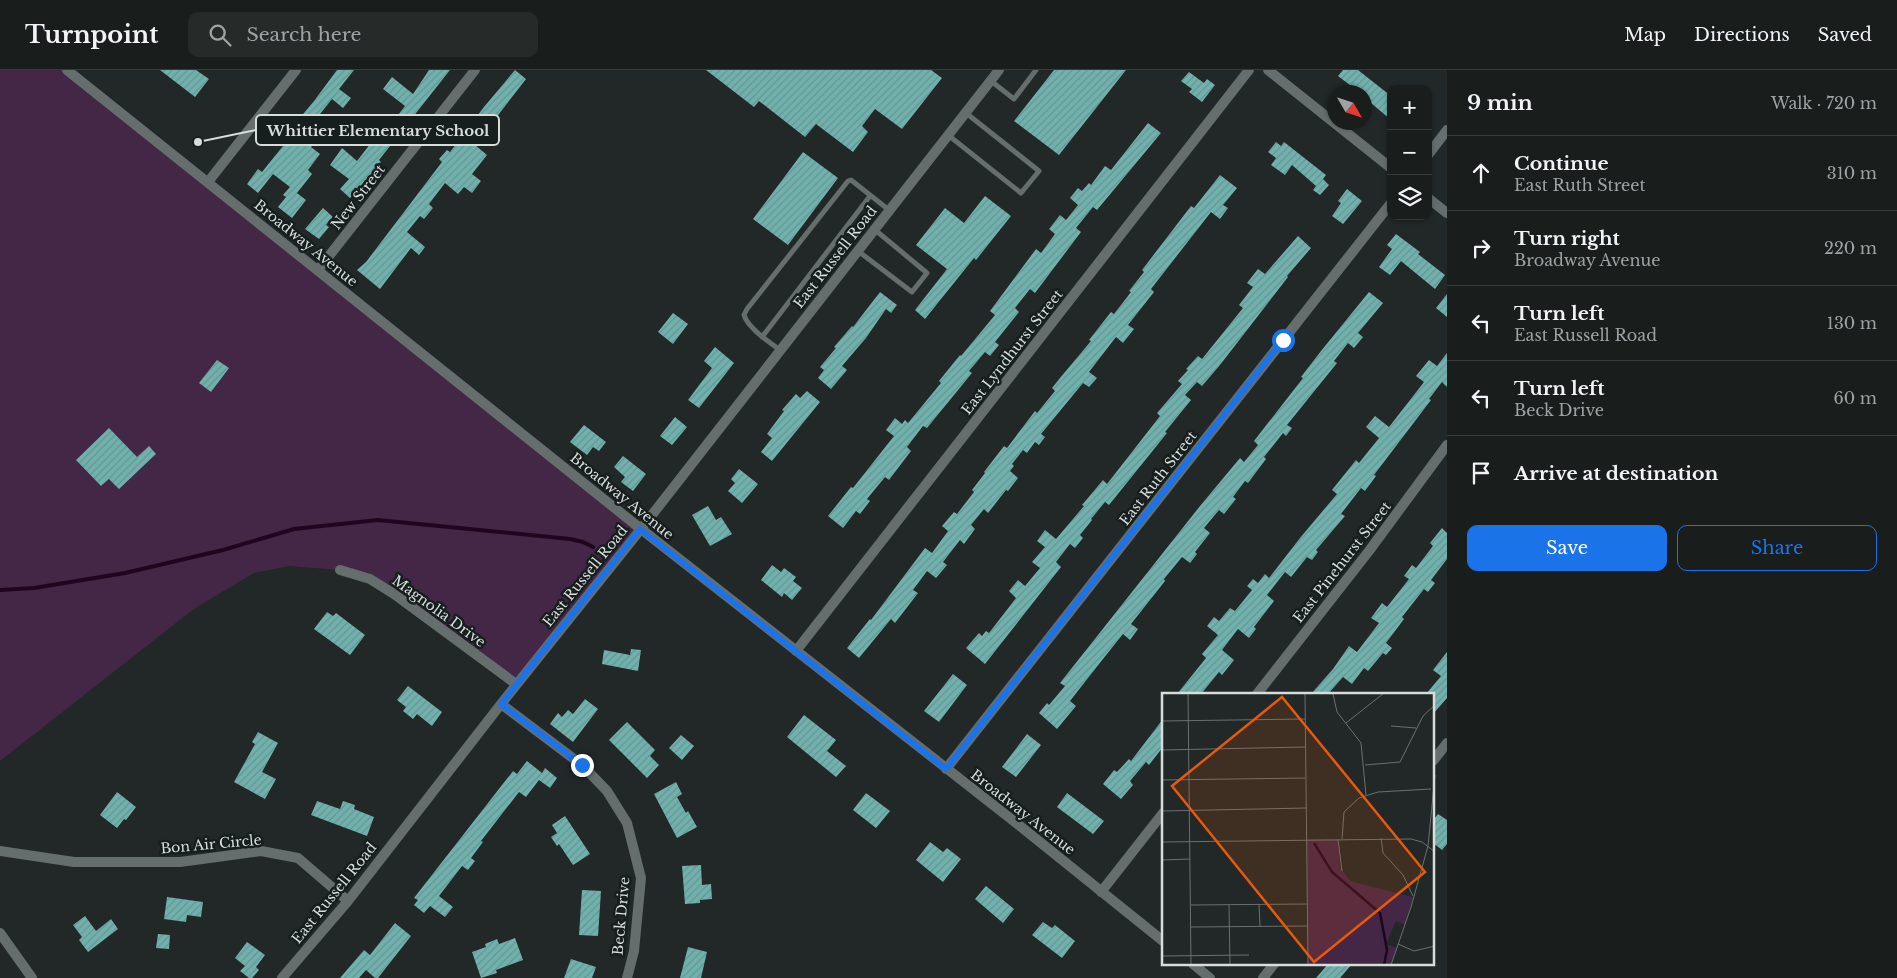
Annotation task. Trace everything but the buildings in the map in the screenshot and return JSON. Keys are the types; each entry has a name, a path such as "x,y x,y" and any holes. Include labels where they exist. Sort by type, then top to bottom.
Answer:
{"street":[{"name":"Broadway Avenue","path":"67,70 640,529 1016,822 1162,940"},
{"path":"208,182 296,70"},
{"name":"New Street","path":"318,270 475,70"},
{"name":"East Russell Road","path":"282,978 348,900 999,70"},
{"name":"East Lyndhurst Street","path":"796,651 1249,70"},
{"path":"1268,70 1387,165"},
{"path":"1432,150 1447,130"},
{"path":"1432,201 1447,213"},
{"name":"East Ruth Street","path":"946,769 1387,208"},
{"name":"East Pinehurst Street","path":"1258,693 1369,551 1447,445"},
{"name":"Magnolia Drive","path":"340,570 370,580 394,594 516,684"},
{"name":"Beck Drive","path":"501,704 582,765 607,791 627,823 641,878 634,951 626,978"},
{"path":"1434,760 1447,743"},
{"path":"1101,892 1162,814"},
{"name":"Bon Air Circle","path":"0,851 74,862 180,862 262,851 298,858 348,900"},
{"path":"0,933 32,978"},
{"path":"1195,966 1210,978"},
{"path":"1263,978 1272,966"}],"lane":[{"path":"990,81 1014,100 1036,70"},
{"path":"948,135 1021,194 1039,171 966,112"},
{"path":"780,350 762,337 745,319 744,315 747,309 848,181 851,180 889,210"},
{"path":"762,337 870,196"},
{"path":"857,251 912,292 917,286 927,273 874,229"}],"shaded area":[{"path":"0,70 67,70 641,529 516,684 394,594 340,570 289,566 254,573 195,608 0,761"}],"waterway":[{"path":"0,590 34,588 125,573 223,550 294,529 378,520 570,539 593,547"}],"place":[{"name":"Whittier Elementary School","path":"198,142"}],"route":[{"path":"582,765 501,704 640,529 946,769 1283,340"}]}
